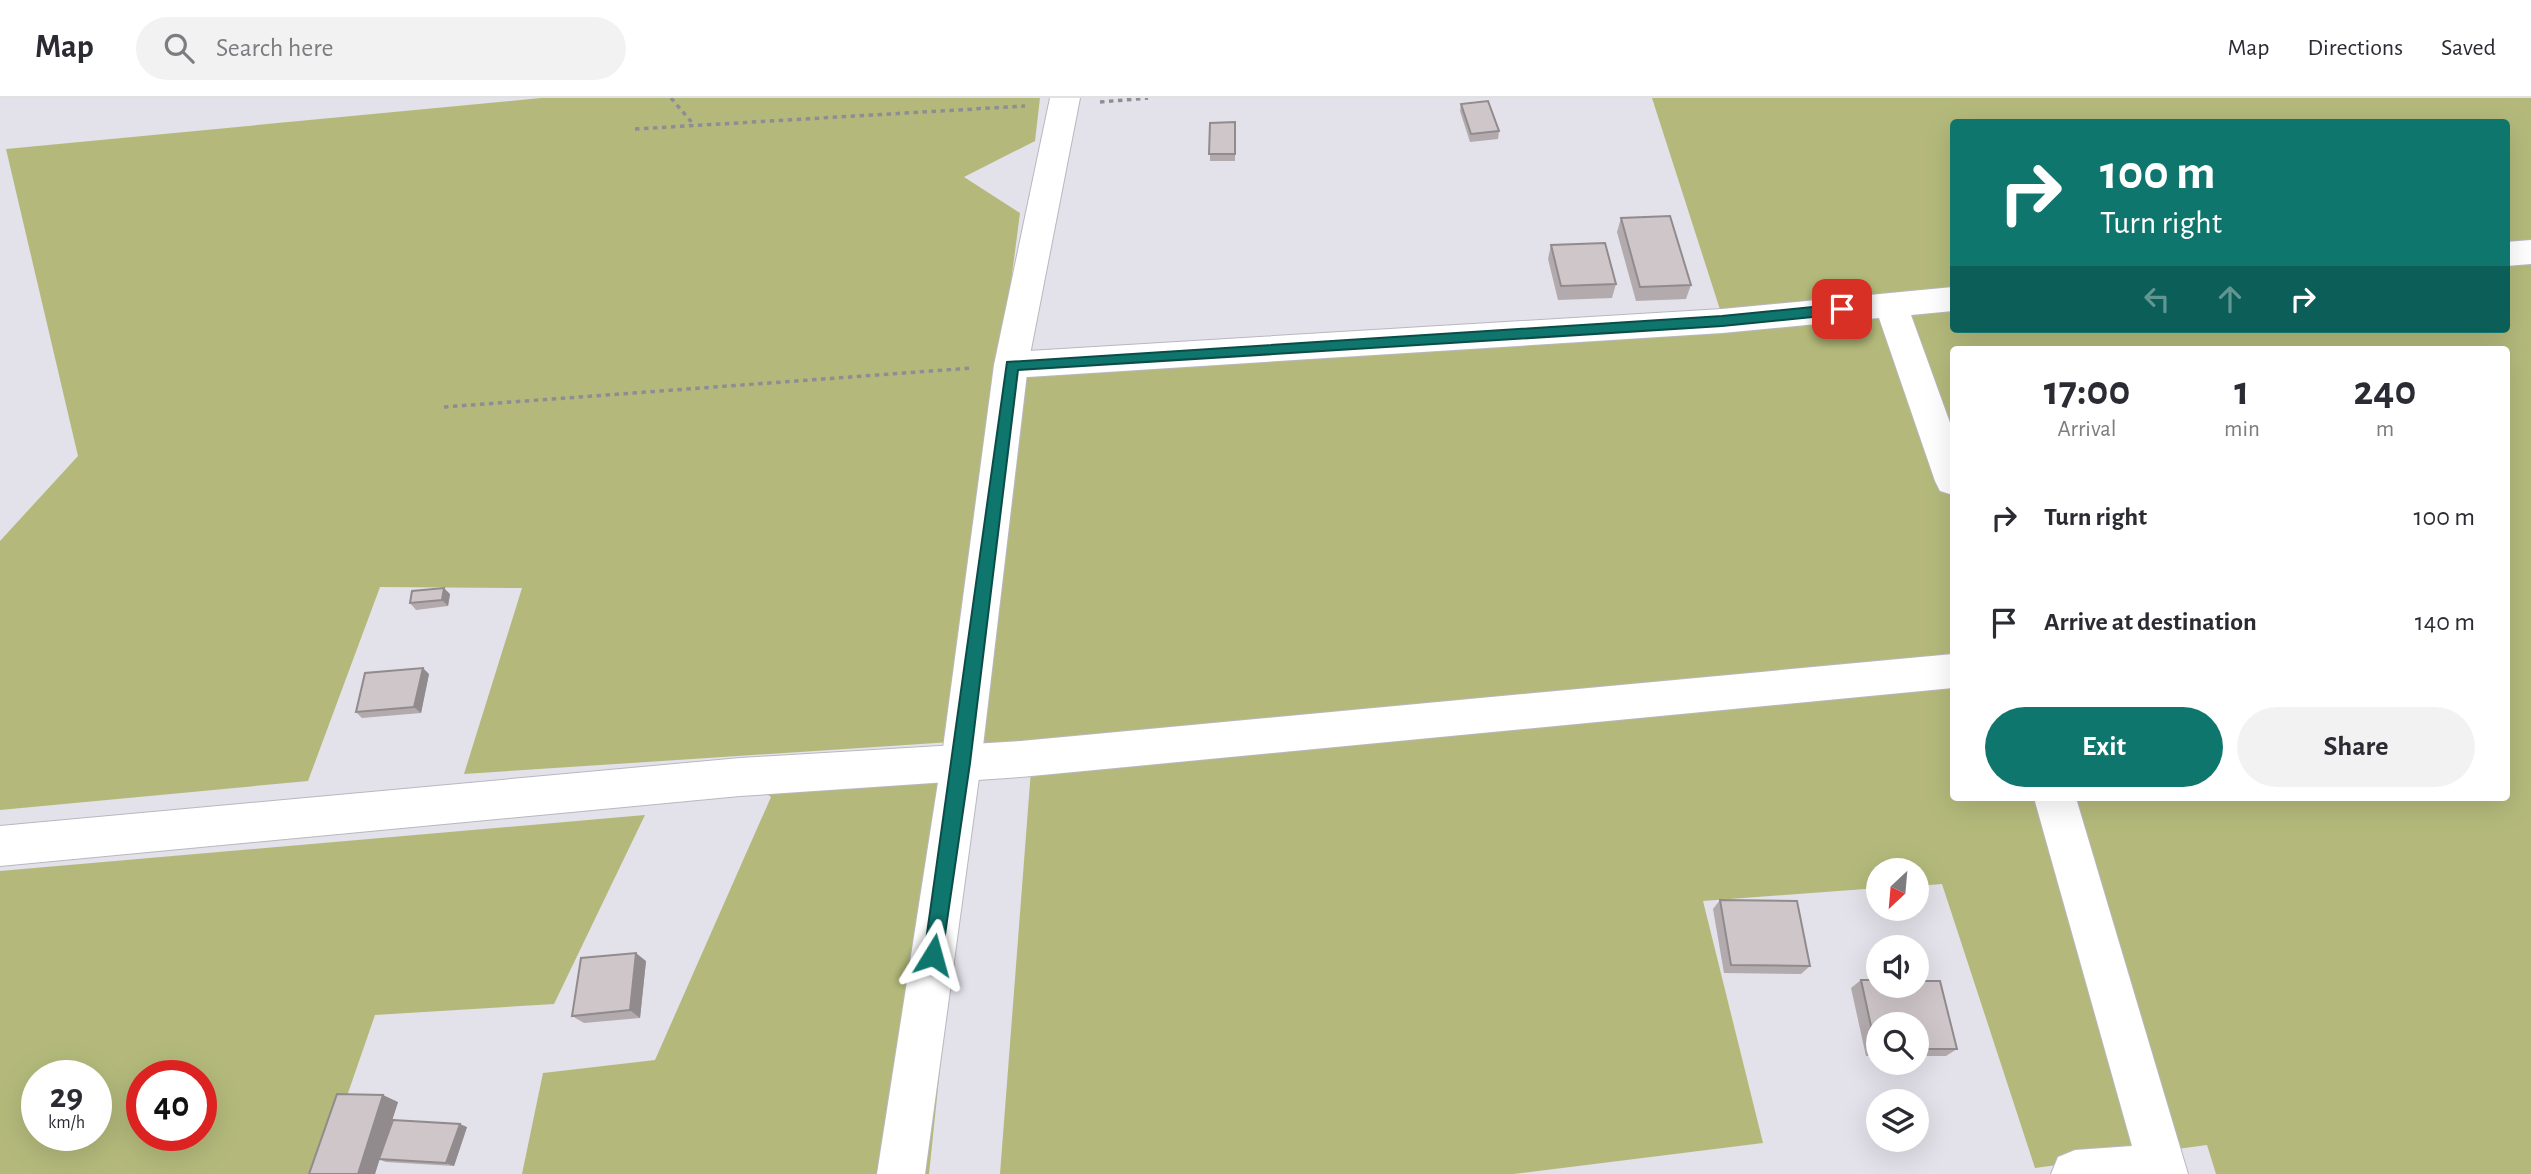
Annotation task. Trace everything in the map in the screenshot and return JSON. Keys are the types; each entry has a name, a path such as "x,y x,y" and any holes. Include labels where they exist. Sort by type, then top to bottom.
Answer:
{"street":[{"path":"901,1174 961,763 1012,365 1065,101"},
{"path":"2510,254 2531,252"},
{"path":"1012,365 1722,321 1950,299"},
{"path":"1891,304 1950,472"},
{"path":"0,846 740,777 961,763 1950,671"},
{"path":"2056,801 2163,1170 2075,1174"}],"path":[{"path":"671,98 695,125"},
{"path":"635,129 1148,98"},
{"path":"444,407 1012,365"}],"green space":[{"path":"541,98 1040,98 1035,141 964,177 1020,213 951,742 464,774 522,588 380,587 308,781 0,810 0,541 78,456 6,149"},
{"path":"1652,98 2531,98 2531,252 2510,254 2510,119 1950,119 1950,333 2510,333 2510,256 2531,253 2531,1174 2216,1174 2207,1145 2035,1168 1942,884 1929,885 1929,858 1866,858 1866,889 1703,901 1763,1143 1513,1174 1000,1174 1032,757 972,762 929,1174 522,1174 543,1073 655,1060 771,797 748,780 972,761 1023,369 1724,322"},
{"path":"645,815 554,1004 375,1015 320,1174 0,1174 0,871"}],"building":[{"path":"1488,101 1499,131 1471,134 1461,104"},
{"path":"1235,122 1235,154 1209,154 1210,123"},
{"path":"1670,216 1691,285 1640,287 1621,218"},
{"path":"1605,243 1616,284 1561,286 1551,245"},
{"path":"444,588 442,600 410,603 412,591"},
{"path":"423,668 414,707 356,712 365,673"},
{"path":"1720,900 1797,901 1810,966 1731,965"},
{"path":"636,953 630,1010 572,1016 581,958"},
{"path":"1861,980 1866,980 1866,998 1929,998 1929,981 1940,981 1957,1049 1929,1049 1929,1012 1868,1012"},
{"path":"337,1094 383,1095 358,1174 309,1174"},
{"path":"393,1120 460,1124 446,1163 379,1159"}],"route":[{"path":"933,955 961,763 1012,365 1722,321 1842,309"}]}
